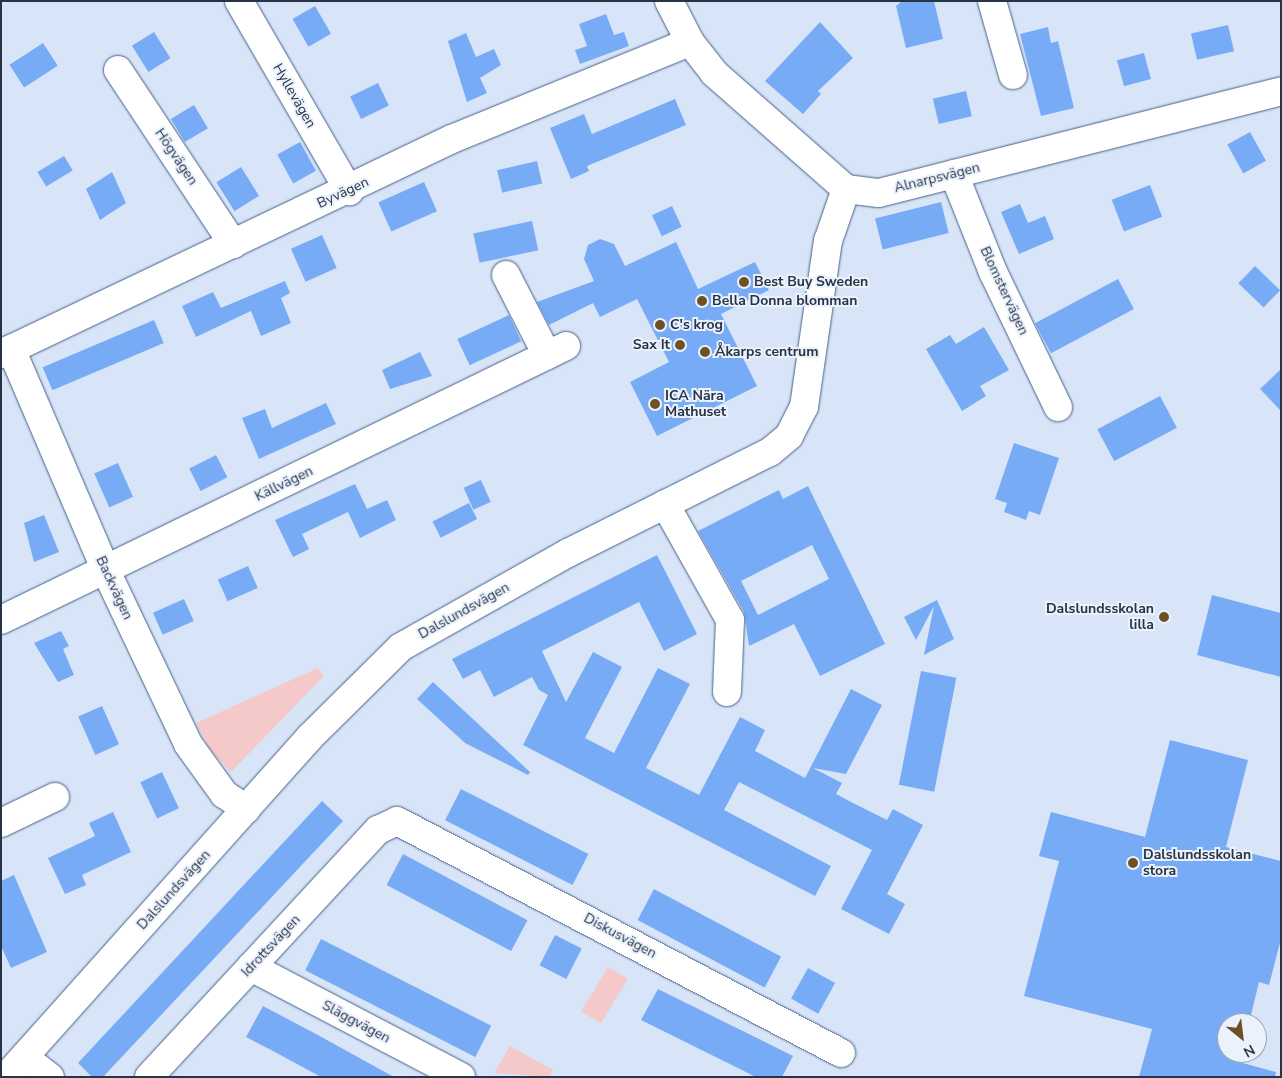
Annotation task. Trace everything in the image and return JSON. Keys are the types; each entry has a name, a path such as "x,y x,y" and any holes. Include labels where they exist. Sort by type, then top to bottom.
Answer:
{"street":[{"name":"Hyllevägen","path":"239,1 349,191"},
{"path":"669,1 690,42 730,88 846,189"},
{"path":"992,1 1013,75"},
{"name":"Byvägen","path":"6,352 349,191 452,139 690,42"},
{"name":"Högvägen","path":"118,70 233,244"},
{"name":"Alnarpsvägen","path":"846,189 878,193 1280,92"},
{"name":"Blomstervägen","path":"954,174 993,272 1058,407"},
{"name":"Dalslundsvägen","path":"15,1067 309,738 401,647 442,620 665,504 770,452 790,436 804,407 828,241 846,189"},
{"name":"Källvägen","path":"1,620 106,571 556,350 506,275"},
{"name":"Backvägen","path":"6,352 106,571 188,744 224,794 246,809"},
{"path":"665,504 730,620 727,692"},
{"path":"1,823 55,798"},
{"name":"Idrottsvägen","path":"149,1077 378,830 397,820"},
{"name":"Diskusvägen","path":"397,820 841,1053"},
{"name":"Släggvägen","path":"251,967 461,1077"},
{"path":"15,1067 50,1077"}],"shaded area":[{"path":"318,668 324,676 231,772 210,750 196,723"},
{"path":"608,967 628,979 601,1023 581,1012"},
{"path":"510,1046 553,1070 549,1077 494,1073"}],"building":[{"path":"902,1 934,1 943,39 906,48 896,6"},
{"path":"315,6 331,34 308,47 292,19"},
{"path":"606,14 614,35 624,32 629,46 580,64 575,50 587,46 579,24"},
{"path":"820,22 853,58 818,91 821,94 803,114 765,81"},
{"path":"1228,25 1234,51 1197,60 1191,34"},
{"path":"1048,27 1051,43 1058,41 1074,108 1041,116 1020,34"},
{"path":"154,32 170,58 148,72 132,46"},
{"path":"466,33 476,57 494,49 501,65 480,78 487,93 467,102 448,41"},
{"path":"43,43 58,66 24,87 9,65"},
{"path":"1144,53 1151,79 1124,86 1117,60"},
{"path":"378,83 389,105 361,119 350,97"},
{"path":"966,91 972,116 939,124 933,99"},
{"path":"675,99 686,125 587,166 589,171 571,179 550,128 584,114 592,134"},
{"path":"194,105 208,128 185,142 171,119"},
{"path":"1250,132 1266,161 1243,173 1227,145"},
{"path":"300,142 316,171 293,183 277,155"},
{"path":"64,156 73,171 46,187 37,172"},
{"path":"537,161 542,183 502,193 497,170"},
{"path":"241,167 259,196 234,211 216,182"},
{"path":"112,172 126,203 100,220 86,189"},
{"path":"424,182 437,211 391,232 378,202"},
{"path":"1150,185 1162,217 1124,231 1112,200"},
{"path":"941,202 949,233 883,250 875,218"},
{"path":"1020,204 1028,223 1045,216 1054,239 1019,254 1001,212"},
{"path":"672,206 682,227 662,236 652,215"},
{"path":"532,221 538,250 480,263 473,233"},
{"path":"322,235 337,268 306,282 291,249"},
{"name":"Åkarps centrum","path":"600,239 614,244 625,266 676,242 698,289 755,262 769,290 721,314 757,386 657,436 630,382 669,362 637,299 600,317 593,303 549,325 537,302 594,281 584,259 588,245"},
{"path":"1255,266 1280,290 1264,308 1238,283"},
{"path":"1118,279 1134,309 1051,353 1035,323"},
{"path":"285,281 290,293 281,298 291,323 261,336 251,311 196,337 182,306 213,292 221,308"},
{"path":"509,315 521,341 470,365 457,339"},
{"path":"154,320 164,343 52,390 43,367"},
{"path":"984,327 1009,370 980,386 986,396 962,411 926,349 950,335 956,344"},
{"path":"420,352 432,376 390,389 382,370"},
{"path":"1281,369 1281,411 1260,389"},
{"path":"1160,396 1177,428 1114,461 1097,429"},
{"path":"326,403 336,424 259,459 242,418 265,409 272,428"},
{"path":"1014,443 1059,458 1040,515 1029,511 1026,520 1004,512 1007,503 995,499"},
{"path":"216,455 227,477 201,491 189,469"},
{"path":"118,463 133,497 109,507 94,474"},
{"path":"481,480 491,502 473,510 464,488"},
{"path":"355,484 367,509 387,500 396,520 360,538 348,512 302,534 309,549 293,557 275,520"},
{"path":"808,486 885,644 820,676 794,624 749,646 744,612 698,531 779,490 783,499","holes":["812,545 829,579 758,615 741,581"]},
{"path":"469,503 477,519 441,538 432,522"},
{"path":"44,515 59,552 34,562 24,523"},
{"path":"657,555 697,634 664,651 639,602 542,651 566,702 593,652 622,667 585,738 614,753 658,668 690,684 646,768 699,795 740,717 765,730 755,751 805,778 851,689 882,705 846,774 813,768 842,783 836,794 853,803 887,820 893,809 923,825 887,894 905,904 889,934 841,909 872,850 739,782 724,810 831,866 815,896 523,745 548,695 539,690 532,677 494,697 480,670 463,679 452,659"},
{"path":"248,566 258,588 228,601 218,579"},
{"path":"1212,595 1281,613 1281,677 1197,655"},
{"path":"184,599 194,621 163,635 153,613"},
{"path":"937,600 954,639 924,655 934,606 916,640 904,617"},
{"path":"61,631 69,646 63,649 74,675 58,682 34,643"},
{"path":"921,671 956,678 934,792 899,785"},
{"path":"433,682 530,772 528,775 465,743 417,699"},
{"path":"102,706 119,744 95,755 78,717"},
{"path":"1170,740 1248,760 1226,847 1281,861 1281,939 1269,985 1259,982 1251,1013 1217,1013 1217,1063 1243,1063 1276,1072 1275,1077 1139,1077 1152,1029 1024,996 1059,861 1039,856 1051,812 1145,837"},
{"path":"162,772 179,808 157,818 140,782"},
{"path":"461,789 588,854 573,885 445,820"},
{"path":"322,801 343,821 103,1077 92,1077 78,1063"},
{"path":"113,812 131,852 82,875 86,885 65,894 48,858 95,836 89,823"},
{"path":"403,854 527,920 511,951 387,885"},
{"path":"14,875 47,952 11,968 1,946 1,881"},
{"path":"654,889 781,957 765,988 638,920"},
{"path":"555,935 582,949 566,979 540,965"},
{"path":"321,939 491,1026 475,1057 305,970"},
{"path":"808,968 835,983 818,1014 791,999"},
{"path":"658,989 793,1056 782,1077 756,1077 641,1020"},
{"path":"263,1006 394,1077 321,1077 246,1037"}],"place":[{"name":"Best Buy Sweden","path":"744,282"},
{"name":"Bella Donna blomman","path":"702,301"},
{"name":"C's krog","path":"660,325"},
{"name":"Sax It","path":"680,345"},
{"name":"Åkarps centrum","path":"705,352"},
{"name":"ICA Nära Mathuset","path":"655,404"},
{"name":"Dalslundsskolan lilla","path":"1164,617"},
{"name":"Dalslundsskolan stora","path":"1133,863"}]}
